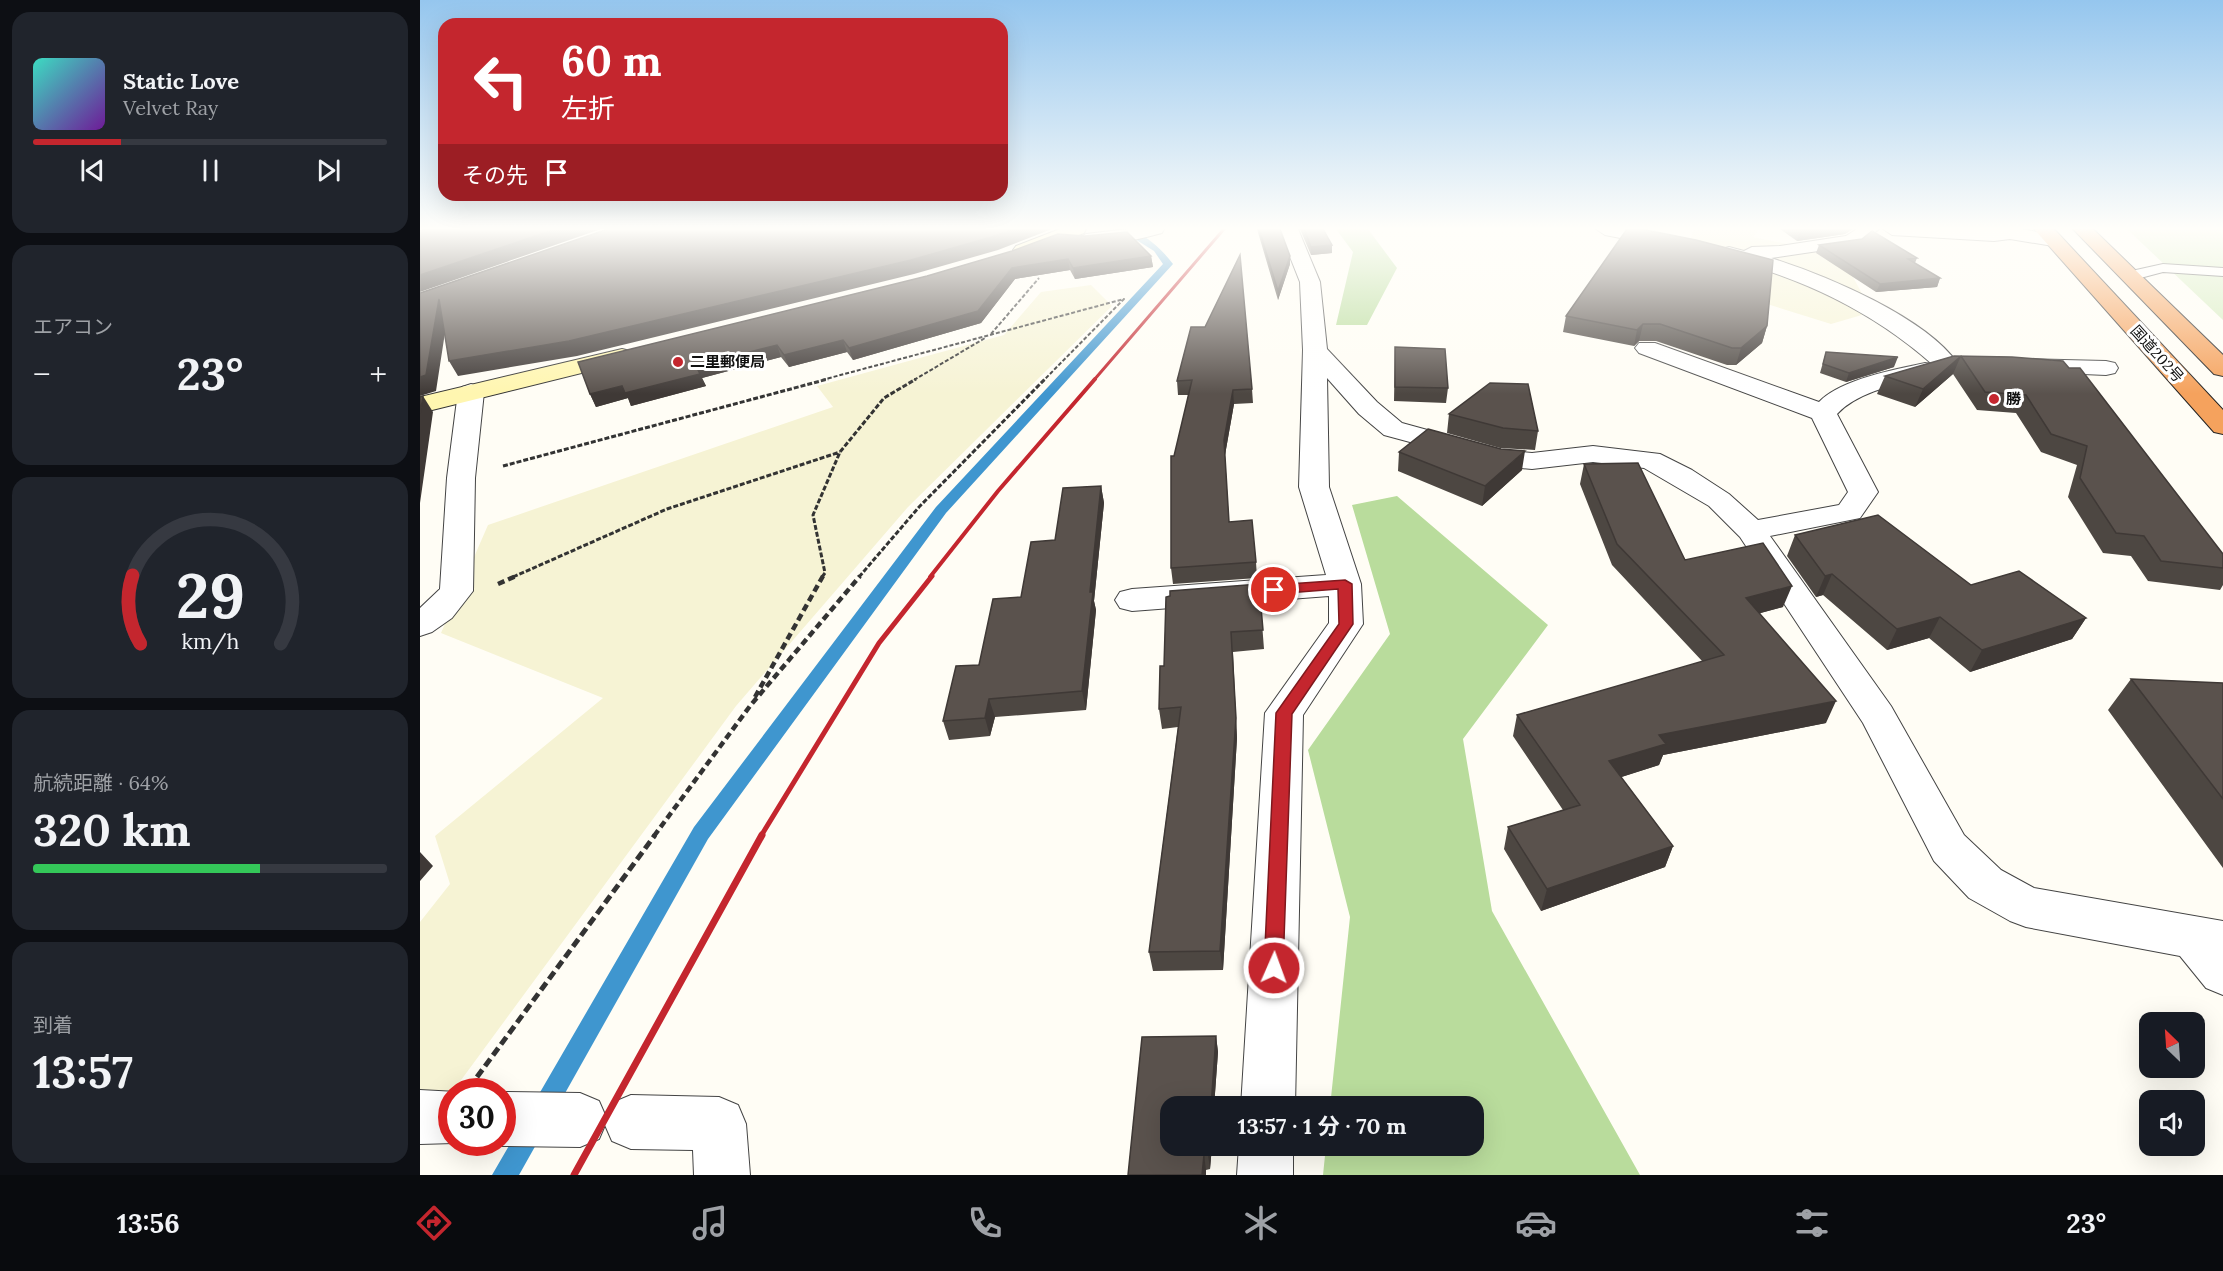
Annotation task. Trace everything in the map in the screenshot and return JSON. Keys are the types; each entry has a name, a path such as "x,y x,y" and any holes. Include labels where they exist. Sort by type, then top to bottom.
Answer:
{"highway":[{"name":"国道202号","path":"2093,284 2223,426"},
{"name":"国道202号","path":"2136,284 2223,369"}],"street":[{"path":"1268,1096 1284,713 1346,624 1345,584 1314,487 1315,351 1310,284"},
{"path":"1823,284 1870,305 1958,364 1887,379 1836,399 1823,413"},
{"path":"1647,348 1823,413 1863,492 1849,512 1751,531"},
{"path":"420,405 644,351"},
{"path":"1315,351 1368,408 1393,429 1499,458 1532,461 1593,454 1650,460 1682,476 1719,500 1751,531 1878,716 1949,848 1985,884 2026,907 2209,940 2223,972"},
{"path":"2003,366 2106,368"},
{"path":"430,617 456,591 461,478 471,392"},
{"path":"1132,600 1345,584"},
{"path":"516,1111 593,1121 719,1124 722,1175"},
{"path":"420,1117 438,1113"},
{"path":"1265,1175 1266,1156"}],"path":[{"path":"495,1078 750,706 825,573 813,515 840,452 884,398 990,335 1034,284"},
{"path":"461,478 1124,299 919,507 750,706"},
{"path":"430,617 667,508 840,452"}],"shaded area":[{"path":"1714,284 1857,284 1872,312 1831,324 1716,288"},
{"path":"1091,285 1112,306 908,507 736,706 463,1078 438,1078 438,1112 420,1136 420,922 450,884 435,836 603,698 441,633 488,525 833,407 817,386 1004,335 1041,292"}],"green space":[{"path":"1346,284 1389,284 1367,325 1336,325"},
{"path":"2185,284 2223,284 2223,320"},
{"path":"1397,496 1548,625 1463,739 1492,911 1640,1175 1323,1175 1325,1156 1484,1156 1484,1096 1331,1096 1350,917 1308,750 1390,634 1352,505"}],"building":[{"path":"447,284 810,284 569,341 449,361 439,299 426,375 420,377 420,293"},
{"path":"895,284 999,284 978,311 849,348 843,340 784,355 777,345 696,366 700,374 625,393 622,386 590,394 578,362"},
{"path":"1226,284 1243,284 1252,389 1233,390 1224,440 1229,522 1252,520 1256,562 1171,568 1171,456 1174,456 1192,380 1177,381 1191,327 1205,327"},
{"path":"1589,284 1771,284 1767,326 1741,348 1732,348 1660,324 1643,324 1637,330 1566,316"},
{"path":"1395,347 1445,349 1448,388 1395,387"},
{"path":"1826,352 1898,357 1849,373 1823,364"},
{"path":"1961,356 1923,389 1885,376"},
{"path":"1961,356 2063,361 2069,368 2080,368 2223,554 2223,568 2161,561 2144,536 2116,533 2080,478 2087,446 2051,434 2026,395 1985,392"},
{"path":"1490,383 1528,384 1538,431 1503,428 1449,414"},
{"path":"423,396 420,414 420,397"},
{"path":"1428,429 1501,449 1525,451 1485,486 1399,452"},
{"path":"1638,463 1685,560 1763,543 1792,586 1746,598 1836,701 1659,735 1666,744 1609,761 1673,846 1547,889 1508,827 1580,805 1517,715 1724,655 1617,544 1584,464"},
{"path":"1101,486 1090,592 1093,592 1082,691 989,699 985,718 943,721 956,666 979,665 993,599 1021,597 1031,542 1055,540 1063,488"},
{"path":"1878,515 1971,585 2019,571 2086,618 1982,650 1940,617 1897,629 1832,574 1825,576 1795,535"},
{"path":"1259,584 1263,630 1231,632 1236,718 1220,951 1149,952 1181,707 1159,709 1160,666 1164,666 1166,597 1170,596 1170,591"},
{"path":"2131,679 2223,683 2223,799"},
{"path":"1216,1036 1212,1096 1160,1096 1160,1156 1204,1156 1202,1175 1128,1175 1142,1037"}],"waterway":[{"path":"505,1175 701,833 941,510 1150,284"}],"railway":[{"path":"1094,380 1177,284"},
{"path":"930,577 998,491 1095,379"},
{"path":"761,836 879,643 932,576"},
{"path":"574,1175 762,835"}],"place":[{"name":"二里郵便局","path":"678,362"},
{"name":"勝","path":"1994,399"}],"route":[{"path":"1274,590 1345,584 1346,624 1284,713 1274,968"}]}
